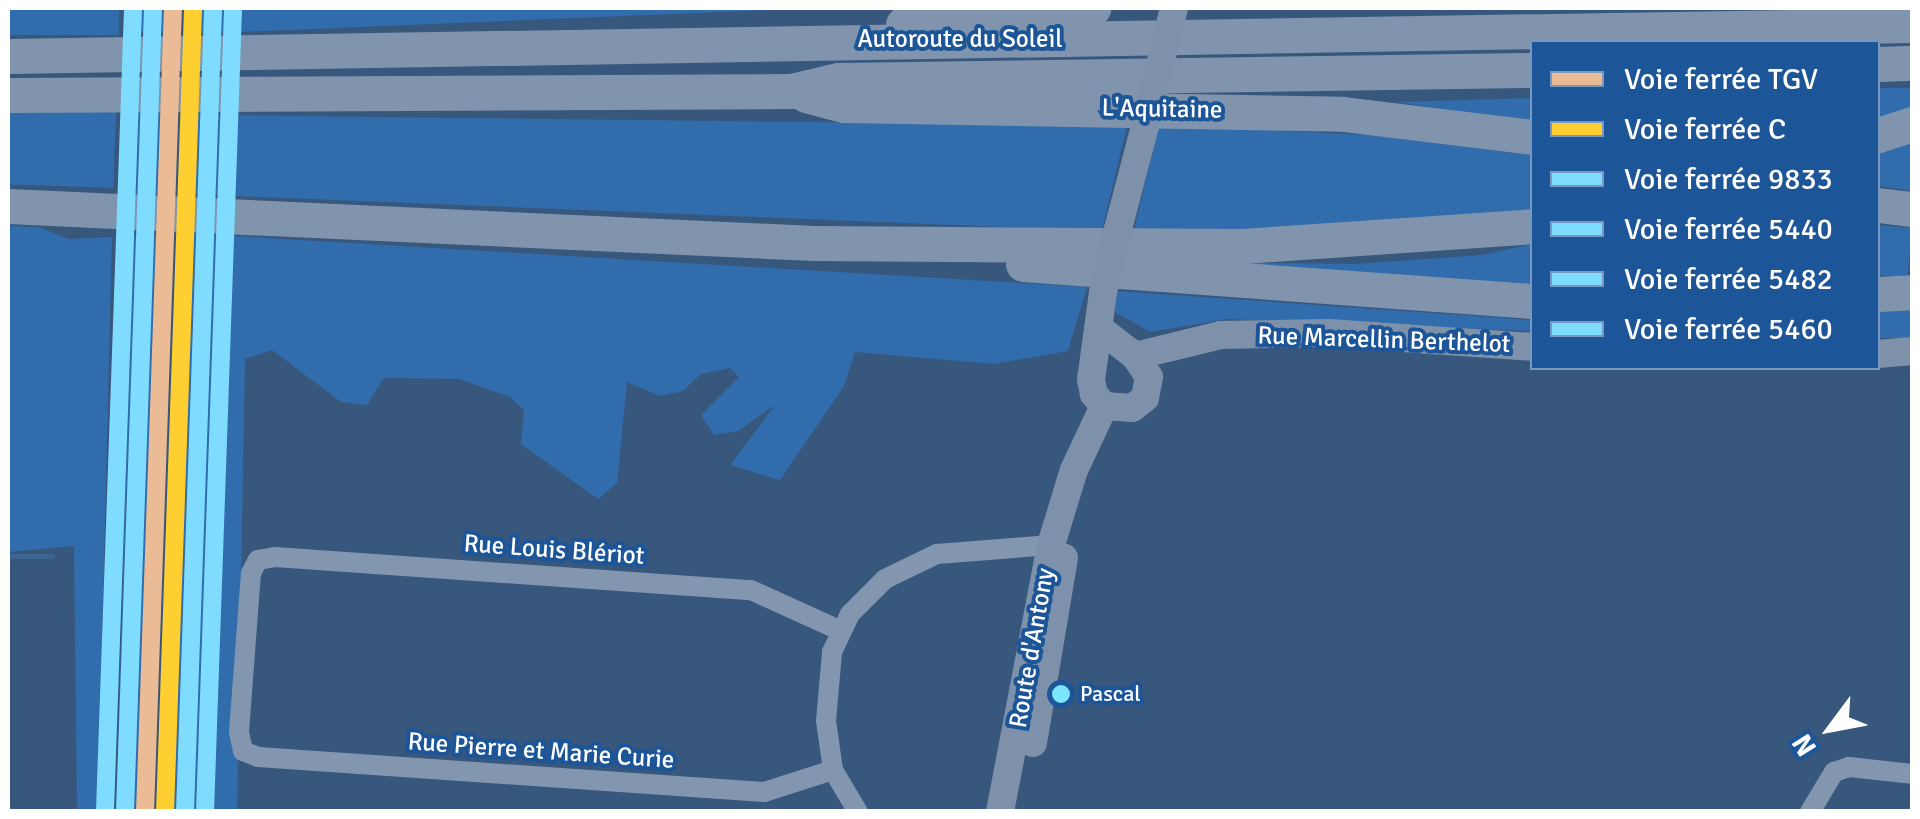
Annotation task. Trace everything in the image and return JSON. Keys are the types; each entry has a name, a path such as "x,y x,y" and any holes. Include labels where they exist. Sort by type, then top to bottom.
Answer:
{"highway":[{"path":"828,38 952,16 1093,8"},
{"name":"Autoroute du Soleil","path":"8,56 828,38 893,42 1912,25"},
{"path":"1880,64 1912,63"},
{"name":"Autoroute du Soleil","path":"8,95 792,91 838,80 1530,70"},
{"name":"L'Aquitaine","path":"792,91 844,105 1342,114 1530,137"},
{"path":"1880,134 1912,124"},
{"path":"1880,205 1912,210"},
{"path":"8,206 814,243 1242,246 1530,226"},
{"path":"814,243 1300,288 1530,300"},
{"path":"1880,294 1912,292"}],"street":[{"path":"1100,328 1137,362 1145,398 1132,408 1104,406 1094,394 1094,368 1103,292 1174,8"},
{"name":"Rue Marcellin Berthelot","path":"1137,362 1221,334 1329,333 1530,347"},
{"path":"1880,354 1912,352"},
{"path":"1094,368 1106,355 1137,362"},
{"name":"Route d'Antony","path":"1000,812 1051,545 1104,406"},
{"name":"Route d'Antony","path":"1019,812 1056,617 1070,487"},
{"path":"858,812 833,770 826,696 839,630 867,595 909,564 965,549 1051,545"},
{"name":"Rue Louis Blériot","path":"243,751 247,633 258,560 751,590 839,630"},
{"name":"Rue Pierre et Marie Curie","path":"243,751 764,792 833,770"},
{"path":"1810,812 1834,772 1849,767 1912,774"}],"shaded area":[{"path":"152,6 163,10 167,21 163,32 152,36 141,32 137,21 141,10"},
{"path":"8,8 119,8 119,35 8,35"},
{"path":"192,8 816,8 192,34"},
{"path":"1880,88 1912,88 1912,108 1880,118"},
{"path":"1530,98 1530,122 1396,102"},
{"path":"8,107 116,111 113,188 8,184"},
{"path":"136,112 162,112 162,194 136,194"},
{"path":"189,112 1127,126 1102,231 186,194"},
{"path":"1159,125 1371,135 1530,155 1530,211 1333,231 1134,230"},
{"path":"1912,140 1912,191 1880,186 1880,150"},
{"path":"1880,225 1912,228 1908,278 1880,275"},
{"path":"8,226 38,227 69,239 112,237 98,811 77,811 74,546 8,552"},
{"path":"185,233 1087,287 1068,351 994,364 855,352 844,386 780,480 730,465 775,405 738,431 714,435 701,415 739,377 730,368 701,374 683,391 660,396 627,382 617,483 598,499 521,444 524,410 510,397 459,379 384,378 367,405 341,402 272,350 245,359 237,811 165,812"},
{"path":"158,235 137,811 116,811 133,236"},
{"path":"1530,244 1530,284 1185,262 1355,264 1482,255"},
{"path":"1117,291 1530,320 1530,331 1228,319 1150,332 1115,312"},
{"path":"1880,311 1912,311 1912,338 1880,338"}],"waterway":[{"path":"8,556 52,556"}],"rail line":[{"name":"5482","path":"105,811 133,8"},
{"name":"9833","path":"125,811 153,8"},
{"name":"TGV","path":"145,812 173,8"},
{"name":"C","path":"165,812 193,9"},
{"name":"5440","path":"185,812 213,9"},
{"name":"5460","path":"205,812 233,10"}],"place":[{"name":"Pascal","path":"1061,694"}]}
